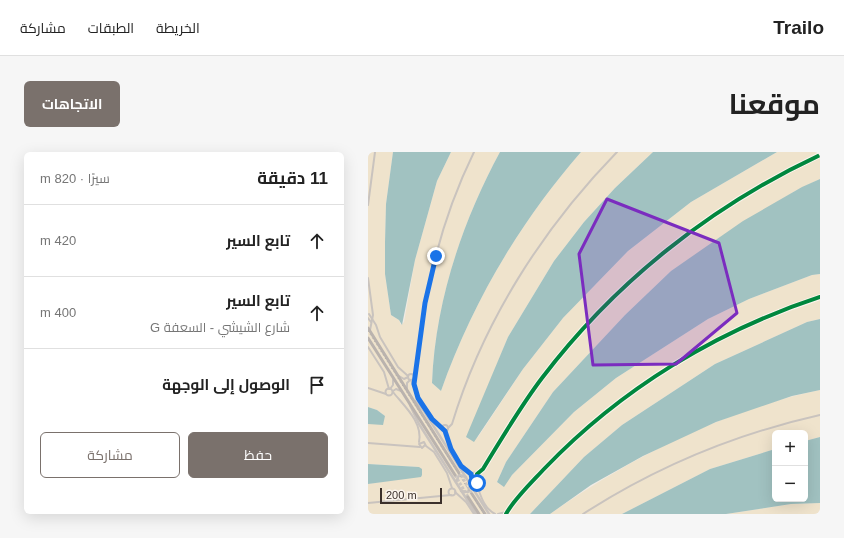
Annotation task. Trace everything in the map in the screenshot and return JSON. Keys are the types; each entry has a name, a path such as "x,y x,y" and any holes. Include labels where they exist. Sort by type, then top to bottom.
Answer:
{"main road":[{"path":"369,330 459,473"},
{"path":"368,338 455,475"},
{"path":"472,494 486,514"},
{"path":"468,497 479,514"}],"street":[{"path":"368,205 375,152"},
{"path":"474,152 450,210 436,256 424,312 414,384 418,398 432,419 445,429 453,453 461,466 476,479 481,496 494,514"},
{"path":"442,440 441,435 452,422 480,350 517,280 541,243 568,206 617,152"},
{"path":"368,503 443,495 461,491 468,492 511,422 551,366 591,320 634,278 681,239 724,208 770,180 820,155"},
{"path":"368,278 373,319 369,330"},
{"path":"494,514 505,513 540,474 577,438 616,404 647,381 680,360 725,335 772,314 820,297"},
{"path":"371,308 368,314 377,326 380,338 397,366 411,374 414,378"},
{"path":"368,318 371,322"},
{"path":"369,330 373,319"},
{"path":"368,342 373,346"},
{"path":"368,347 384,372 390,389 404,404 418,426 422,442 434,452 448,473 451,489 475,514"},
{"path":"398,376 404,379 416,370"},
{"path":"404,371 414,384"},
{"path":"381,392 390,389 393,386 393,378"},
{"path":"407,390 407,384 414,378"},
{"path":"387,384 387,395"},
{"path":"368,388 397,397"},
{"path":"391,395 396,389 401,391"},
{"path":"413,399 422,408 471,485 494,514"},
{"path":"410,404 412,412 475,514"},
{"path":"583,514 636,482 692,456 749,434 820,415"},
{"path":"436,430 439,431 445,429"},
{"path":"413,447 425,440 426,435"},
{"path":"420,437 420,447"},
{"path":"368,443 420,447 425,446 430,442"},
{"path":"443,495 451,489 459,475 466,477 473,475 484,467"},
{"path":"473,475 476,479"},
{"path":"451,489 454,493"}],"highlighted area":[{"path":"607,199 719,243 737,313 676,364 593,365 579,254"}],"sand":[{"path":"368,152 393,152 386,204 385,274 391,315 399,320 401,325 404,322 415,260 437,181 451,152 500,152 486,179 463,235 445,294 434,353 432,383 441,391 467,326 500,265 538,206 581,152 653,152 615,188 584,222 554,261 508,337 467,438 471,440 478,437 523,369 563,318 628,251 691,202 777,152 820,152 820,179 795,191 671,271 625,315 553,392 506,462 497,482 503,486 574,412 616,378 708,319 749,299 812,275 820,274 820,319 807,322 715,364 622,425 584,457 530,514 368,514 368,484 387,481 419,467 368,464 368,424 371,424 385,416 377,410 368,407"},
{"path":"820,390 820,437 808,440 808,430 772,430 772,450 710,469 622,514 550,514 612,474 679,438 748,410"},
{"path":"820,503 820,514 726,514 791,504"}],"water":[{"path":"393,152 451,152 437,181 415,260 402,325 399,320 391,315 385,274 386,204"},
{"path":"500,152 581,152 538,206 500,265 467,326 441,391 432,383 434,353 445,293 453,264 474,206"},
{"path":"653,152 777,152 691,202 628,251 563,318 523,369 474,442 466,437 508,337 554,261 584,222 615,188"},
{"path":"820,179 820,274 812,275 749,299 708,319 616,378 574,412 512,475 504,487 497,482 506,462 553,392 625,315 671,271 743,221 802,187"},
{"path":"820,319 820,390 792,396 716,422 643,456 591,485 550,514 530,514 584,457 622,425 715,364 807,322"},
{"path":"368,407 377,410 385,416 383,425 368,424"},
{"path":"820,437 820,503 791,504 726,514 622,514 710,469 772,450 772,502 808,502 808,440"},
{"path":"368,464 419,467 422,469 422,475 421,477 368,484"}],"tunnel":[{"path":"455,475 468,497"},
{"path":"461,475 472,494"}],"railway":[{"path":"368,331 484,514"}],"cycle path":[{"path":"477,474 483,469 519,411 542,378 570,343 633,279 703,223 780,175 820,155"},
{"path":"506,514 524,490 574,439 638,388 707,345 781,311 820,297"}],"route":[{"path":"436,256 425,303 417,367 414,378 415,391 431,418 445,431 450,448 458,461 471,474 472,479 477,479 477,483"}]}
